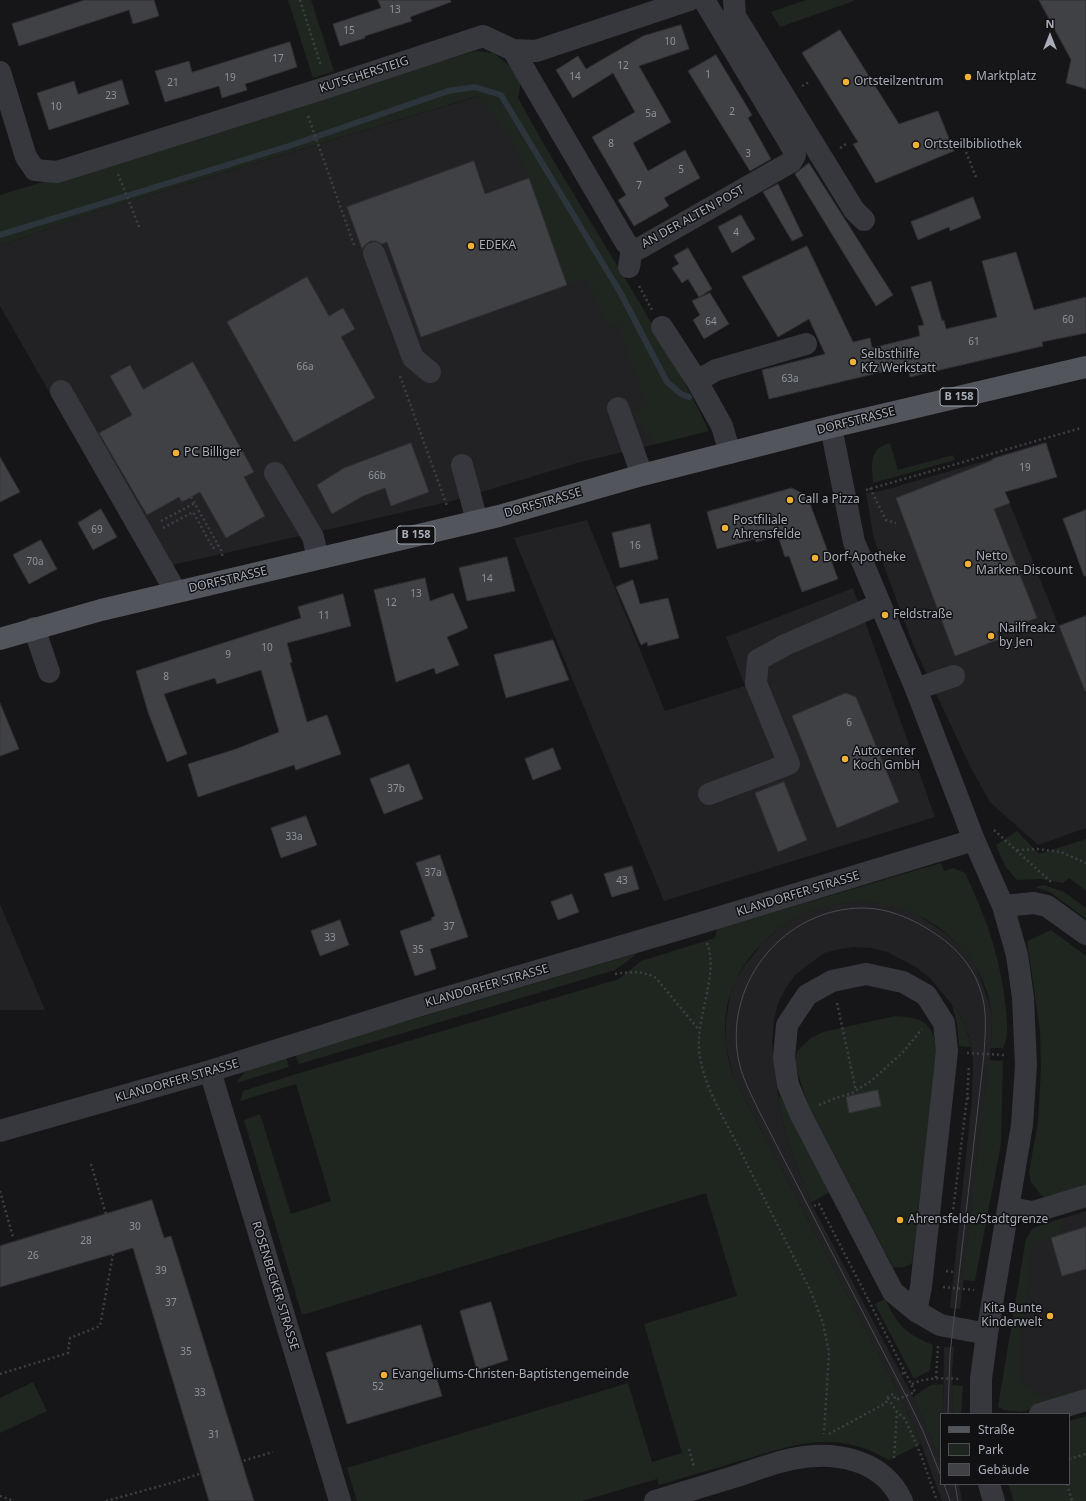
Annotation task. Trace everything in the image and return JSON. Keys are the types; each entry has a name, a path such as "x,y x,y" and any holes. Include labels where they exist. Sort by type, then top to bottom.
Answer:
{"main road":[{"name":"DORFSTRASSE","path":"0,639 34,628 176,592 478,521 642,476 831,427 1086,367"}],"street":[{"name":"KUTSCHERSTEIG","path":"0,72 26,157 35,170 57,172 328,87 483,36 513,50 536,51 689,0"},
{"name":"AN DER ALTEN POST","path":"513,50 626,243 631,258 640,248 791,162 795,155 792,147 704,0"},
{"path":"734,0 735,16 854,210 864,220"},
{"path":"374,253 413,358 430,372"},
{"path":"662,327 697,381 722,426 730,453"},
{"path":"697,381 716,370 806,344"},
{"path":"62,391 176,592"},
{"path":"618,408 642,476"},
{"path":"831,427 854,542 916,689 972,835 1003,906 1016,955 1022,991 1026,1065 1022,1125 987,1334 982,1379 981,1413"},
{"path":"462,465 478,521"},
{"path":"275,473 312,537 318,558"},
{"path":"709,794 789,764 756,683 758,660 786,645 880,604"},
{"path":"34,628 48,672"},
{"path":"916,689 954,676"},
{"name":"KLANDORFER STRASSE","path":"0,1131 210,1071 420,1005 697,924 972,835"},
{"path":"1003,906 1034,903 1047,906 1086,934"},
{"path":"916,1311 921,1287 947,1051 944,1023 926,995 904,982 866,974 832,981 807,995 787,1025 784,1058 788,1085 800,1113 893,1292 916,1311 940,1325 987,1334"},
{"name":"ROSENBECKER STRASSE","path":"210,1071 340,1501"},
{"path":"1009,1208 1033,1212 1086,1196"},
{"path":"1043,1413 1086,1400"},
{"path":"655,1501 791,1459 820,1456 847,1459 875,1469 886,1476 902,1501"},
{"path":"989,1485 994,1501"}],"path":[{"path":"300,0 328,87"},
{"path":"311,125 321,153"},
{"path":"966,152 976,177"},
{"path":"124,185 140,229"},
{"path":"631,258 662,327"},
{"path":"864,490 1080,428"},
{"path":"870,488 886,520 896,523"},
{"path":"191,497 218,545 223,558"},
{"path":"195,503 158,523 161,528 194,512 213,548 218,545"},
{"path":"992,829 1051,882"},
{"path":"1016,850 1036,849 1061,852 1086,863"},
{"path":"697,924 708,944 711,956 699,1030 699,1055 704,1075 811,1292 823,1323 829,1352 824,1437 886,1402 888,1397 893,1394 896,1400 915,1392 819,1204 814,1206"},
{"path":"615,974 636,971 647,973 656,978 699,1030"},
{"path":"832,981 856,1091"},
{"path":"812,1108 856,1091 870,1081 904,1052 923,1028"},
{"path":"952,1224 967,1098 970,1053 1011,1055"},
{"path":"967,1098 972,1099"},
{"path":"91,1164 108,1221"},
{"path":"0,1191 13,1237"},
{"path":"0,1374 68,1353 70,1338 100,1326 116,1243"},
{"path":"945,1276 947,1263"},
{"path":"946,1271 954,1272"},
{"path":"944,1282 944,1287"},
{"path":"952,1288 962,1288"},
{"path":"869,1301 875,1298"},
{"path":"936,1378 938,1346"},
{"path":"912,1384 920,1380 952,1378"},
{"path":"888,1397 897,1412 905,1419 921,1455 937,1501"},
{"path":"894,1459 897,1412"},
{"path":"689,1449 695,1470"},
{"path":"239,1462 273,1452"},
{"path":"1070,1459 1086,1454"},
{"path":"106,1501 175,1482 208,1471"},
{"path":"1068,1485 1072,1501"},
{"path":"0,1496 14,1501"}],"shaded area":[{"path":"479,96 501,96 709,431 577,463 452,501 151,570 0,306 0,246 100,210"},
{"path":"992,459 1086,694 1086,828 1038,845 990,802 971,768 914,647 874,539 866,493 881,491"},
{"path":"587,520 665,711 745,686 726,637 853,588 935,817 664,901 514,538"},
{"path":"862,901 898,906 915,913 945,933 961,947 974,964 990,1006 992,1017 991,1048 960,1309 950,1308 972,1099 973,1059 969,1036 959,1013 930,978 917,968 888,952 871,948 855,947 840,949 824,953 795,975 785,989 778,1004 774,1020 772,1042 778,1097 787,1139 811,1203 913,1397 940,1459 940,1485 959,1485 962,1501 942,1501 921,1444 900,1395 733,1076 726,1045 726,1022 730,995 734,983 743,968 763,942 782,926 802,914 827,905"},
{"path":"0,904 45,1010 0,1010"},
{"name":"Kita Bunte Kinderwelt","path":"1086,1211 1086,1393 1021,1412 1004,1410 998,1407 1026,1239 1032,1229 1038,1226"},
{"path":"944,1347 954,1347 952,1370 953,1413 943,1413"}],"green space":[{"path":"288,0 311,0 334,71 313,78"},
{"path":"806,0 854,1 780,27 771,12"},
{"path":"475,51 494,53 510,66 521,82 518,98 541,140 665,346 709,431 657,444 632,412 647,406 618,324 608,328 594,294 585,278 567,285 529,178 510,138 478,96 100,210 0,246 0,195"},
{"path":"890,443 898,470 953,455 955,460 873,483 872,464 875,453 878,449"},
{"path":"1017,831 1039,854 1086,839 1086,891 1069,878 1063,883 1040,879 1017,880 1005,866 996,845"},
{"path":"941,863 944,871 953,868 965,873 980,907 992,940 1001,974 1006,1010 1007,1034 1003,1048 991,1048 992,1018 987,991 982,978 967,955 949,935 938,927 910,912 881,904 852,902 823,907 796,918 771,935 750,957 734,984 727,1006 725,1030 733,1076 900,1395 921,1444 889,1460 870,1450 852,1445 834,1442 799,1444 659,1485 657,1479 582,1501 357,1501 347,1468 628,1383 652,1462 682,1453 644,1324 737,1296 706,1193 302,1315 244,1120 260,1114 291,1214 331,1201 296,1084 240,1101 243,1091 619,979 641,961 715,938 717,929"},
{"path":"1044,885 1064,892 1086,908 1086,919 1050,892 1035,887"},
{"path":"1051,930 1086,956 1086,1188 1046,1198 1041,1195 1031,1182 1029,1171 1038,1123 1041,1068 1040,1031 1027,941"},
{"path":"638,953 615,970 299,1064 295,1054"},
{"path":"952,1004 964,1024 971,1047 959,1046 957,1023"},
{"path":"895,1016 913,1018 925,1023 932,1033 937,1050 912,1263 905,1267 898,1268 893,1267 809,1106 794,1061 798,1050 811,1038 823,1032"},
{"path":"286,1057 289,1067 236,1083 246,1070"},
{"path":"989,1060 1003,1061 1001,1144 975,1281 963,1280"},
{"path":"780,1096 830,1192 811,1203 787,1139 778,1097"},
{"path":"1060,1219 1064,1234 1031,1244 1021,1348 1022,1384 1041,1397 1046,1398 1080,1389 1082,1394 1040,1408 1017,1411 1007,1410 998,1407 1026,1239 1037,1227"},
{"path":"885,1299 894,1316 909,1333 933,1345 930,1370 914,1379 875,1304"},
{"path":"33,1382 47,1411 0,1433 0,1398"},
{"path":"943,1384 943,1413 940,1413 940,1459 913,1397 931,1385"},
{"path":"952,1385 963,1386 961,1413 953,1413"},
{"path":"1086,1416 1086,1501 1014,1501 1008,1485 1070,1485 1070,1421"}],"building":[{"path":"85,0 154,0 159,16 133,24 129,10 19,46 12,24"},
{"path":"378,0 450,0 451,2 410,17 412,21 365,36 365,38 340,46 333,24 381,8"},
{"path":"1039,0 1086,0 1086,89 1066,83 1071,60"},
{"path":"681,25 689,49 639,66 671,122 633,143 648,171 685,150 700,178 664,198 669,206 634,226 618,200 626,195 592,137 635,112 613,73 573,98 556,70 578,56 586,69 643,36"},
{"name":"Ortsteilzentrum","path":"840,30 899,124 938,111 954,151 876,183 853,144 858,142 802,53"},
{"path":"290,42 297,67 245,84 247,90 222,98 219,86 165,102 155,71 189,61 192,72"},
{"path":"716,55 752,115 748,118 771,159 750,171 688,71"},
{"path":"122,80 129,104 49,130 37,93 74,81 78,94"},
{"name":"EDEKA","path":"474,161 485,194 529,178 567,285 421,337 387,242 382,244 376,241 370,241 362,249 347,207"},
{"path":"809,163 893,295 876,306 795,174"},
{"path":"778,184 803,236 792,241 763,192"},
{"path":"973,197 981,218 950,231 949,227 918,240 911,222"},
{"path":"741,215 755,239 732,253 718,227"},
{"path":"807,246 853,342 870,338 872,348 920,336 918,326 924,325 911,287 931,281 942,321 944,320 946,329 997,317 982,261 1016,252 1034,310 1086,297 1086,333 1042,342 1043,346 910,377 907,366 769,399 762,370 825,354 809,319 778,337 742,277"},
{"path":"688,248 712,289 699,297 688,279 682,283 672,268 679,264 674,256"},
{"path":"307,277 329,316 343,308 355,329 341,337 375,398 294,442 227,322"},
{"path":"710,293 729,324 704,339 693,320 700,315 692,301"},
{"name":"PC Billiger","path":"193,362 254,472 244,477 265,516 226,538 200,492 182,502 179,497 147,515 99,433 132,415 110,376 130,365 143,389"},
{"path":"411,443 429,492 391,506 385,488 363,496 332,514 317,485 344,468"},
{"name":"Netto Marken-Discount","path":"1046,443 1057,477 1005,492 1010,503 994,509 1037,618 997,632 1000,639 955,656 896,498 993,460 992,459"},
{"path":"0,457 20,492 0,502"},
{"path":"792,488 805,495 807,501 809,501 838,579 802,592 789,556 785,557 778,536 756,542 755,539 717,549 707,512"},
{"path":"101,509 117,537 93,550 78,523"},
{"path":"1086,510 1086,576 1084,576 1063,519"},
{"path":"650,524 658,559 620,568 612,533"},
{"path":"41,540 57,569 29,584 13,555"},
{"path":"507,557 515,591 467,601 459,568"},
{"path":"425,578 430,601 453,593 468,628 447,637 459,665 436,674 434,668 396,682 374,590"},
{"path":"633,580 640,604 668,598 679,638 648,646 647,642 641,645 616,587"},
{"path":"343,594 351,626 287,643 292,662 290,663 307,722 327,715 341,754 296,770 294,765 198,797 188,764 236,749 279,732 261,670 217,684 215,678 164,694 187,754 167,762 148,712 136,671 301,618 298,607"},
{"path":"1086,616 1086,691 1085,691 1059,626"},
{"path":"553,640 569,680 506,698 494,655"},
{"path":"846,693 856,697 899,802 837,828 792,716"},
{"path":"0,703 19,749 0,756"},
{"path":"553,748 561,769 533,780 525,759"},
{"path":"409,764 423,799 384,814 370,779"},
{"path":"784,782 807,840 778,852 755,793"},
{"path":"306,816 317,845 281,858 271,828"},
{"path":"440,855 468,937 430,949 436,969 415,976 400,931 432,920 431,918 435,916 416,863"},
{"path":"632,866 639,889 612,897 604,874"},
{"path":"572,894 579,912 558,920 551,902"},
{"path":"340,920 349,945 320,956 311,931"},
{"path":"878,1090 881,1106 849,1113 846,1097"},
{"path":"152,1200 164,1238 171,1236 254,1501 209,1501 133,1248 0,1287 0,1246"},
{"path":"1086,1227 1086,1269 1062,1276 1051,1238"},
{"path":"491,1302 508,1360 477,1370 460,1311"},
{"name":"Evangeliums-Christen-Baptistengemeinde","path":"421,1325 442,1396 347,1424 326,1353"}],"waterway":[{"path":"0,235 292,145 448,91 475,87 501,95 620,292 667,382 681,394 689,397"}],"tram line":[{"path":"940,1474 923,1431 906,1396 759,1111 739,1064 736,1029 741,1002 751,976 766,954 786,935 809,921 835,911 872,908 890,912 923,926 949,944 964,960 976,978 983,999 985,1020 984,1054 950,1354 948,1413"},
{"path":"944,1485 950,1501"},
{"path":"955,1485 958,1501"}],"place":[{"name":"Marktplatz","path":"968,77"},
{"name":"Ortsteilzentrum","path":"846,82"},
{"name":"Ortsteilbibliothek","path":"916,145"},
{"name":"EDEKA","path":"471,246"},
{"name":"Selbsthilfe Kfz Werkstatt","path":"853,362"},
{"name":"PC Billiger","path":"176,453"},
{"name":"Call a Pizza","path":"790,500"},
{"name":"Postfiliale Ahrensfelde","path":"725,528"},
{"name":"Dorf-Apotheke","path":"815,558"},
{"name":"Netto Marken-Discount","path":"968,564"},
{"name":"Feldstraße","path":"885,615"},
{"name":"Nailfreakz by Jen","path":"991,636"},
{"name":"Autocenter Koch GmbH","path":"845,759"},
{"name":"Ahrensfelde/Stadtgrenze","path":"900,1220"},
{"name":"Kita Bunte Kinderwelt","path":"1050,1316"},
{"name":"Evangeliums-Christen-Baptistengemeinde","path":"384,1375"}]}
